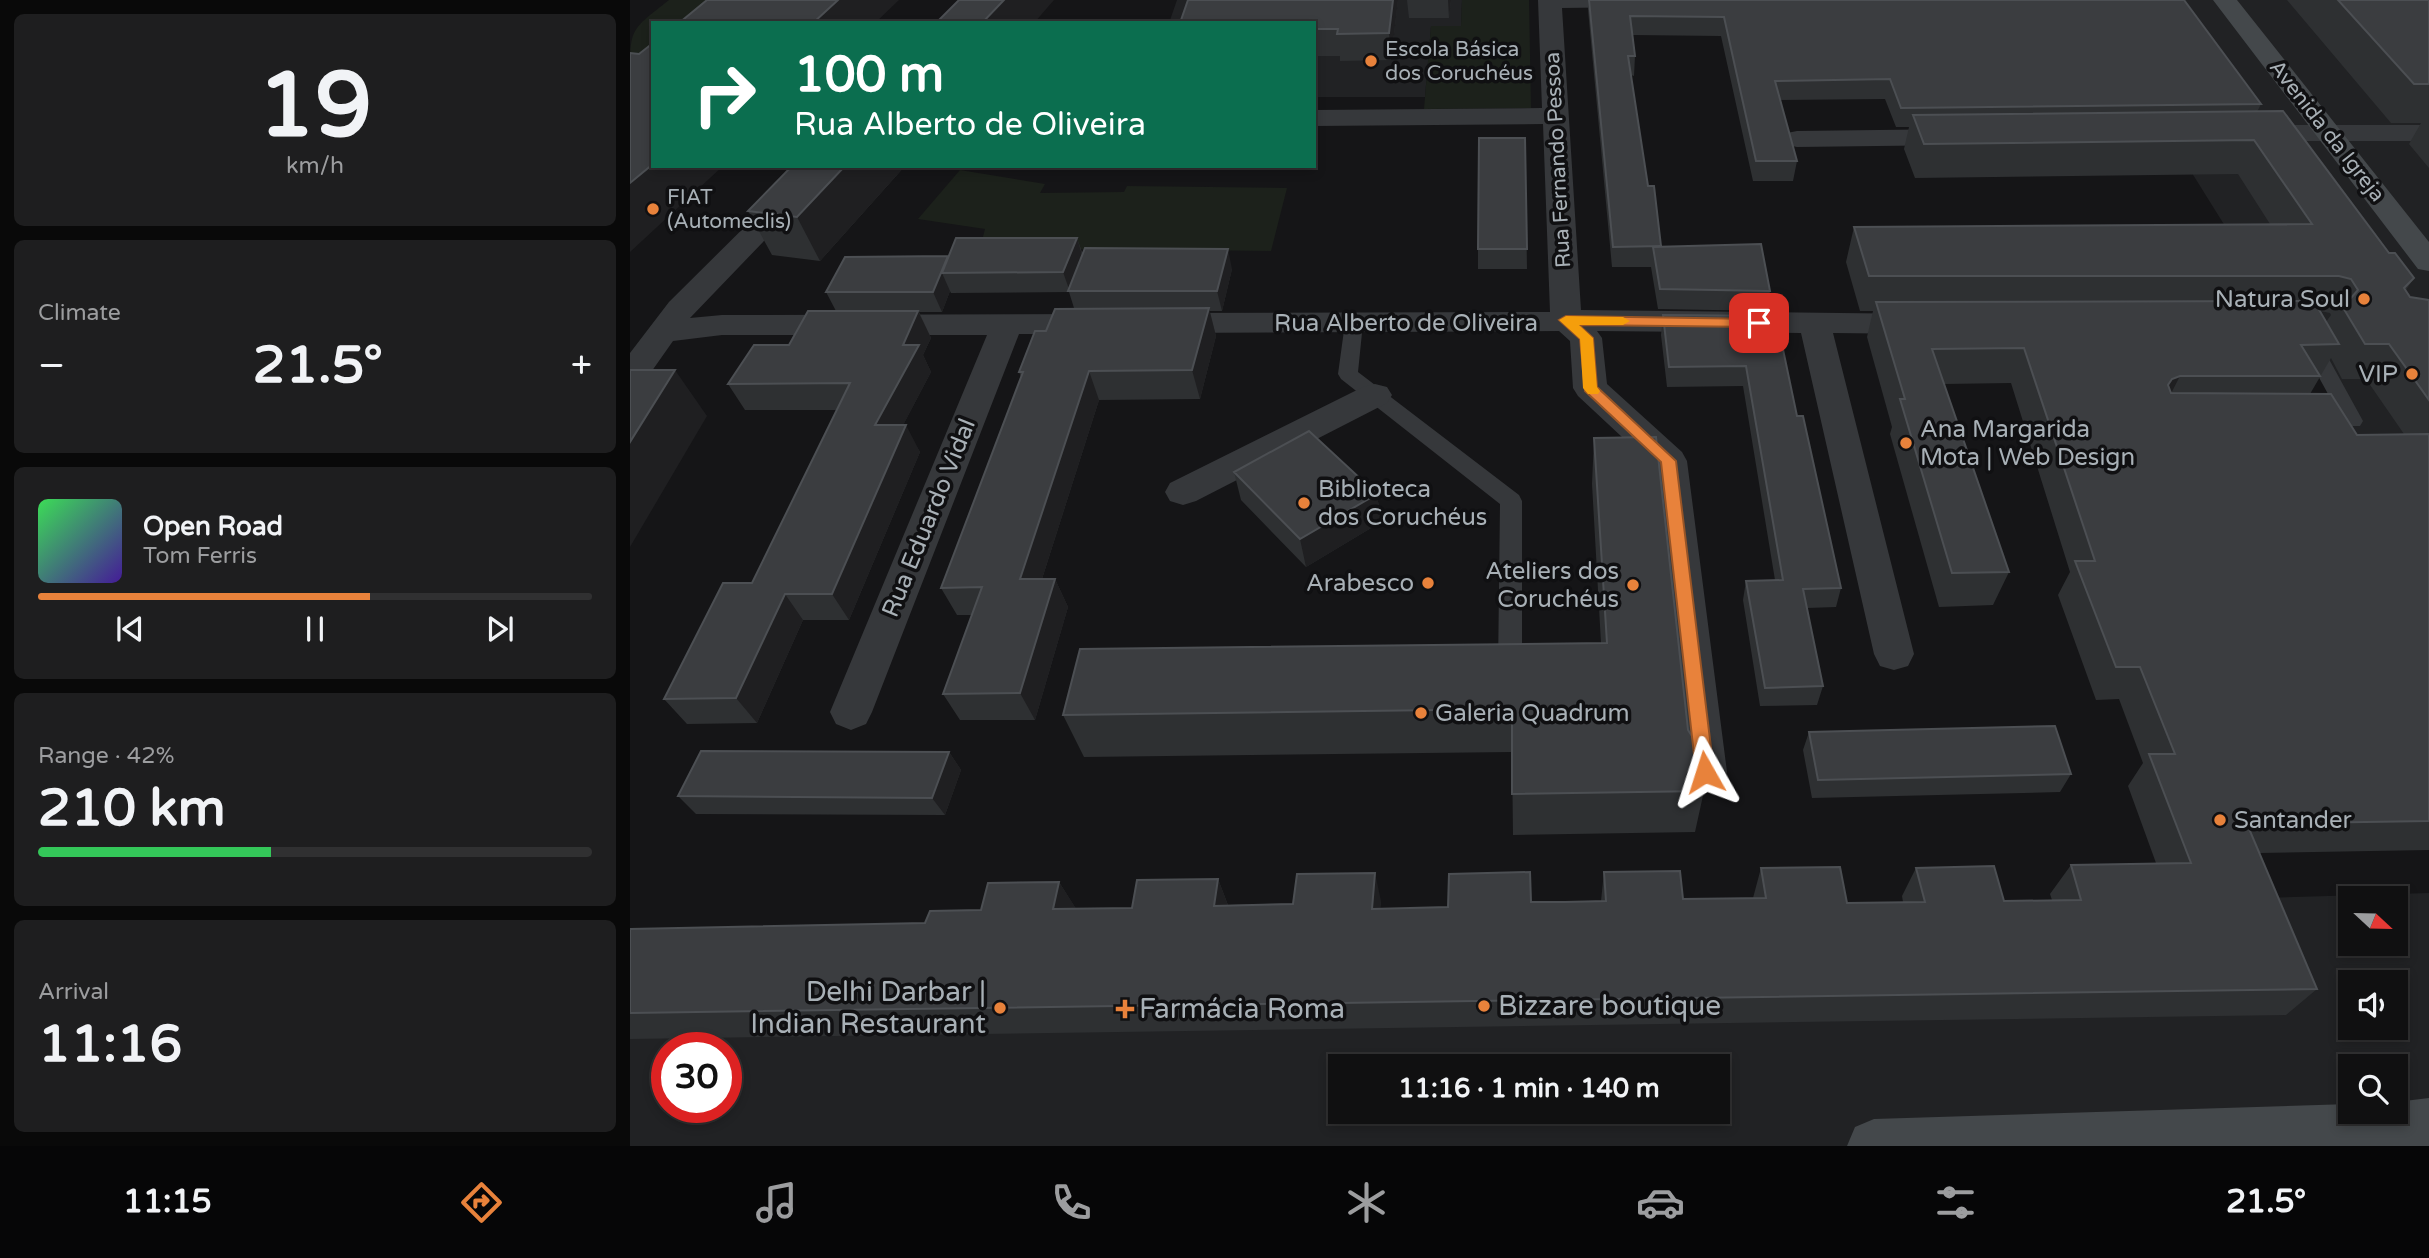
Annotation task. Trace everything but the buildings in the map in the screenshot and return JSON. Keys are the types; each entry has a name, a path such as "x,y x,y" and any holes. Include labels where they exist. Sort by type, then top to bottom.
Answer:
{"street":[{"path":"1550,1 1665,0"},
{"name":"Avenida da Igreja","path":"2225,0 2429,262"},
{"name":"Rua Fernando Pessoa","path":"1550,1 1566,320"},
{"path":"1316,118 1555,116"},
{"path":"2221,134 2429,133"},
{"path":"1797,139 1989,136"},
{"path":"630,377 680,309 820,168"},
{"path":"1566,320 1586,338 1590,388 1669,461 1705,772"},
{"name":"Rua Alberto de Oliveira","path":"662,331 722,325 1543,323 1566,320 1953,324"},
{"name":"Rua Eduardo Vidal","path":"851,712 1007,324"},
{"path":"1815,324 1894,654"},
{"path":"1183,492 1375,395"},
{"path":"1874,1146 2295,1133 2405,1128 2429,1124"}],"lane":[{"path":"1354,323 1348,374 1511,500 1510,671"},
{"path":"2299,421 2353,421 2301,323"}],"shaded area":[{"path":"669,0 763,0 738,21 651,21 651,82 630,79 632,39 646,18"},
{"name":"Escola Básica dos Coruchéus","path":"1177,0 1462,0 1461,26 1431,27 1425,97 1316,97 1316,21 1170,21"},
{"path":"1462,0 1529,0 1531,108 1424,109 1431,26 1461,26"},
{"path":"2084,0 2359,0 2429,77 2429,553"},
{"path":"960,170 1045,184 1040,193 1124,192 1127,186 1287,188 1271,251 1102,249 979,252 985,229 918,219"},
{"path":"2429,893 2429,1146 630,1146 630,947 2338,896 2338,956 2408,956 2408,894"}],"slow traffic":[{"path":"1593,391 1590,388 1586,338 1566,320 1623,321"}],"place":[{"name":"Escola Básica dos Coruchéus","path":"1371,61"},
{"name":"FIAT (Automeclis)","path":"653,209"},
{"name":"Natura Soul","path":"2364,299"},
{"name":"VIP","path":"2412,374"},
{"name":"Ana Margarida Mota | Web Design","path":"1906,443"},
{"name":"Biblioteca dos Coruchéus","path":"1304,503"},
{"name":"Arabesco","path":"1428,583"},
{"name":"Ateliers dos Coruchéus","path":"1633,585"},
{"name":"Galeria Quadrum","path":"1421,713"},
{"name":"Santander","path":"2220,820"},
{"name":"Bizzare boutique","path":"1484,1006"},
{"name":"Delhi Darbar | Indian Restaurant","path":"1000,1008"},
{"name":"Farmácia Roma","path":"1125,1009"}],"route":[{"path":"1705,772 1669,461 1590,388 1586,338 1566,320 1759,323"}]}
